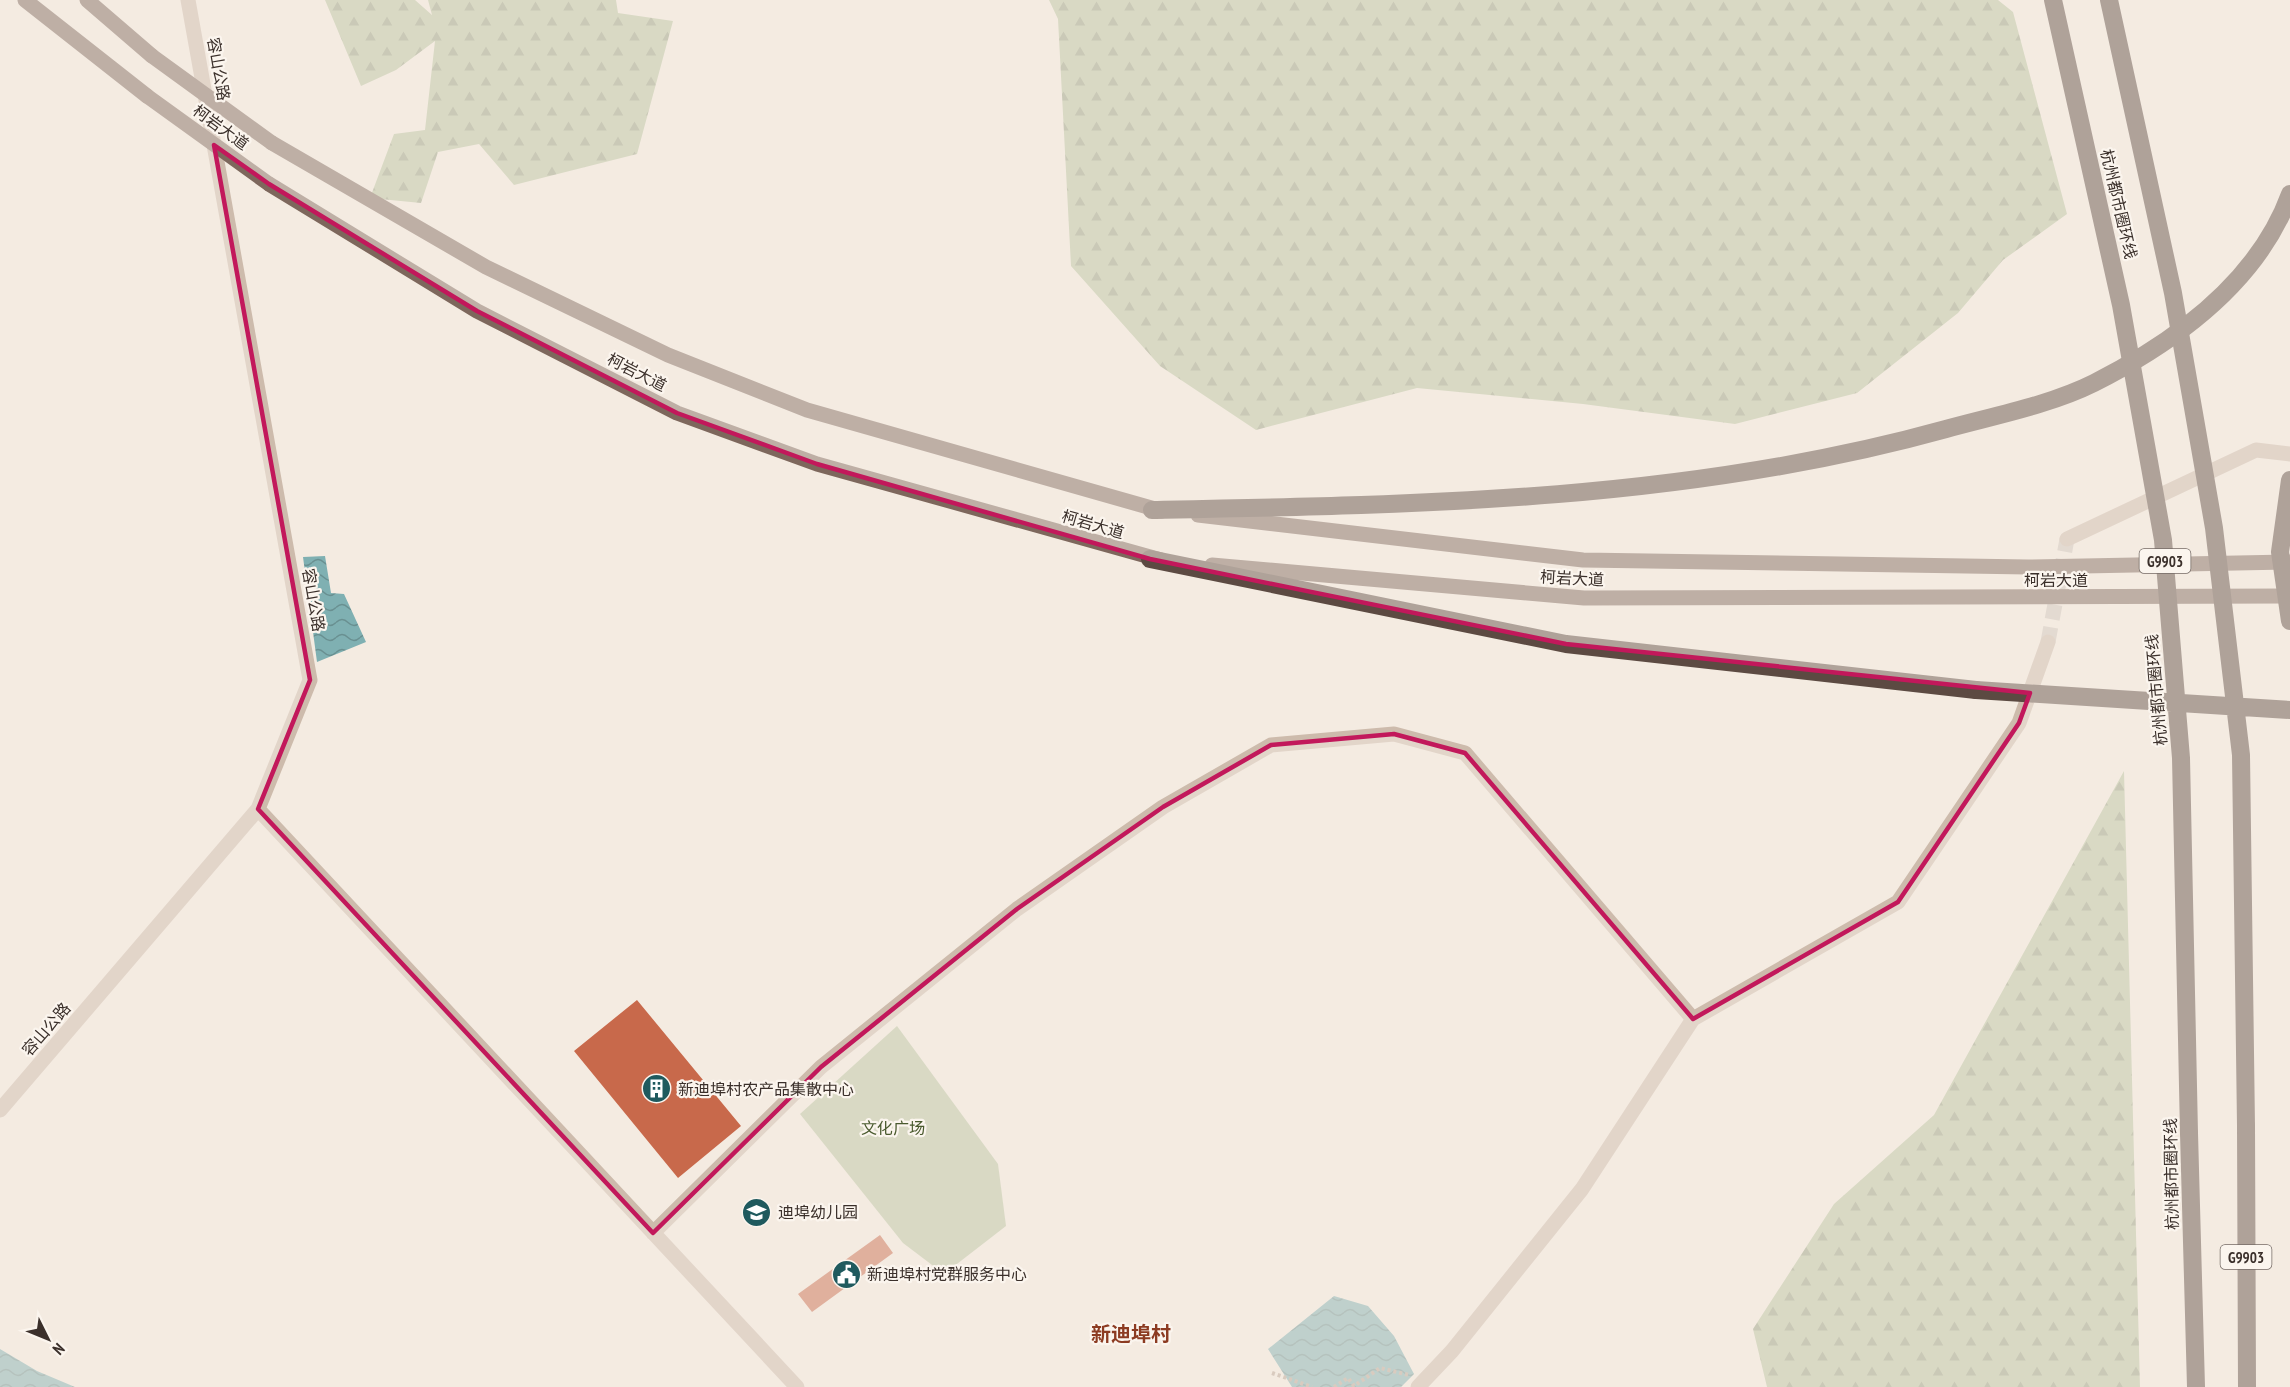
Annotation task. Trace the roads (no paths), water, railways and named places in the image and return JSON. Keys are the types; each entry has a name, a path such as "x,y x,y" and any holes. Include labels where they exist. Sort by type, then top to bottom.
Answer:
{"highway":[{"name":"杭州都市圈环线","path":"2053,0 2121,305 2163,540 2181,758 2196,1387"},
{"name":"杭州都市圈环线","path":"2109,0 2173,293 2214,528 2241,755 2247,1387"},
{"path":"1152,510 1368,506 1526,498 1720,478 1889,445 2028,406 2092,384 2163,344 2212,305 2253,261 2284,211 2290,194"},
{"path":"2290,480 2283,514 2280,552 2290,621"},
{"path":"1150,559 1566,644 1976,690 2290,710"}],"main road":[{"name":"柯岩大道","path":"25,0 147,96 269,184 477,310 677,413 817,464 1150,559 1584,598 2290,596"},
{"name":"柯岩大道","path":"87,0 152,56 272,143 486,267 668,354 807,410 1152,510 1583,560 2028,567 2290,562"}],"street":[{"name":"容山公路","path":"0,1110 258,809 310,680 188,0"},
{"path":"2067,539 2256,450 2290,454"},
{"path":"1422,1383 1452,1352 1582,1189 1693,1019 1898,902 2019,723 2048,642"},
{"path":"653,1233 821,1067 1017,909 1162,807 1271,745 1394,734 1466,753 1693,1019"},
{"path":"258,809 797,1387"}],"water":[{"path":"325,556 331,593 344,594 366,642 317,662 303,557"},
{"path":"1334,1296 1368,1306 1394,1336 1414,1374 1401,1387 1292,1387 1268,1349"},
{"path":"0,1349 37,1371 75,1387 0,1387"}],"tunnel":[{"path":"2048,642 2067,539"}],"place":[{"name":"新迪埠村农产品集散中心","path":"657,1089"},
{"name":"迪埠幼儿园","path":"757,1212"},
{"name":"新迪埠村党群服务中心","path":"846,1274"}],"district":[{"name":"新迪埠村","path":"1131,1334"}],"park label":[{"name":"文化广场","path":"893,1128"}]}
